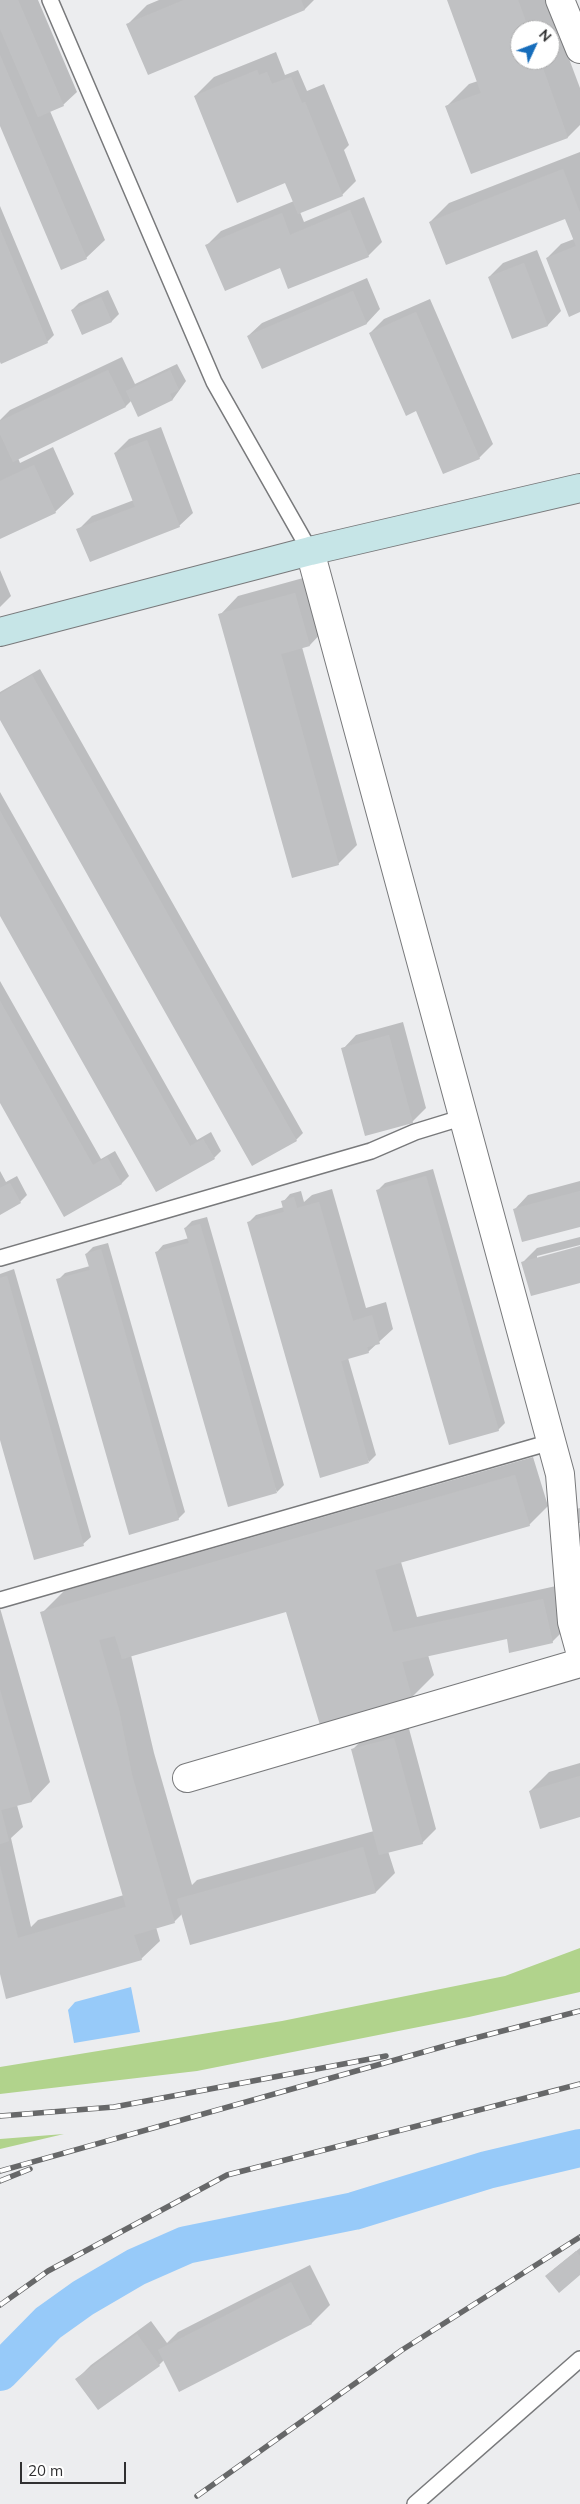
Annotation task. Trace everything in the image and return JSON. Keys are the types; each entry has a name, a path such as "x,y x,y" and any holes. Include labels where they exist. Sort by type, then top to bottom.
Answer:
{"street":[{"path":"560,0 580,49"},
{"path":"0,632 310,551 580,488"},
{"path":"310,551 560,1474 572,1622 580,1651"},
{"path":"187,1778 580,1663"}],"lane":[{"path":"50,0 214,382 310,551"},
{"path":"0,1258 371,1151 415,1132 464,1118"},
{"path":"0,1600 551,1442"},
{"path":"415,2504 580,2359"}],"green space":[{"path":"580,1948 580,1992 469,2017 197,2071 0,2094 0,2067 282,2021 505,1976"},
{"path":"64,2134 0,2149 0,2139"}],"water":[{"path":"131,1987 140,2032 74,2043 68,2010 75,2002"}],"building":[{"path":"0,0 18,0 64,106 38,117 0,29"},
{"path":"184,0 301,0 305,10 148,75 126,24"},
{"path":"447,0 518,0 525,20 510,20 510,70 544,70 568,138 471,174 445,106 481,93"},
{"path":"0,55 87,259 61,270 0,126"},
{"path":"257,70 259,75 267,72 272,84 291,77 302,103 305,102 343,196 298,214 285,183 237,203 194,96"},
{"path":"563,169 580,213 580,312 569,317 546,258 576,246 565,219 446,265 429,222"},
{"path":"350,210 369,257 288,289 280,268 225,291 205,245 282,213 290,235"},
{"path":"0,229 48,343 1,364 0,362"},
{"path":"524,263 548,326 512,339 488,277"},
{"path":"353,291 367,324 262,369 247,336"},
{"path":"101,297 112,322 82,335 71,310"},
{"path":"416,312 480,459 443,474 416,411 406,416 369,333"},
{"path":"108,370 126,407 13,462 0,434 0,421"},
{"path":"170,370 179,390 170,394 173,400 138,417 126,391"},
{"path":"147,440 180,527 90,562 76,529 135,507 114,453"},
{"path":"34,465 56,513 0,539 0,481"},
{"path":"295,593 310,646 281,654 339,865 292,878 218,614"},
{"path":"32,675 297,1141 252,1166 0,720 0,694"},
{"path":"0,811 190,1146 203,1139 215,1159 156,1192 0,916"},
{"path":"0,1001 93,1165 107,1157 122,1184 64,1217 0,1103"},
{"path":"389,1035 413,1123 365,1136 341,1048"},
{"path":"426,1176 499,1431 449,1445 376,1190"},
{"path":"10,1183 21,1203 0,1215 0,1188"},
{"path":"580,1191 580,1227 522,1242 513,1209"},
{"path":"294,1197 297,1208 319,1202 353,1321 372,1315 380,1344 367,1347 369,1353 341,1361 369,1463 320,1478 247,1222 284,1212 281,1201"},
{"path":"200,1224 277,1493 228,1507 155,1252 189,1243 184,1228"},
{"path":"580,1246 580,1283 531,1296 521,1262"},
{"path":"101,1249 179,1520 129,1535 56,1279 90,1270 85,1254"},
{"path":"7,1276 84,1546 34,1560 0,1440 0,1278"},
{"path":"515,1475 530,1526 375,1570 393,1632 543,1599 553,1643 509,1653 507,1639 402,1662 412,1698 320,1725 286,1612 122,1659 115,1636 99,1640 119,1710 132,1775 175,1923 134,1935 142,1960 6,1999 0,1974 0,1866 18,1938 126,1907 40,1612"},
{"path":"580,1508 580,1523 579,1523 576,1509"},
{"path":"0,1690 32,1802 1,1810 9,1841 0,1844"},
{"path":"394,1738 423,1844 379,1855 351,1749"},
{"path":"580,1776 580,1817 540,1829 529,1791"},
{"path":"363,1847 376,1893 190,1945 177,1899"},
{"path":"576,2251 580,2256 580,2275 559,2293 545,2276"},
{"path":"291,2282 312,2324 179,2392 158,2350"},
{"path":"137,2334 160,2366 98,2410 75,2379"}],"waterway":[{"path":"0,2372 48,2323 83,2298 136,2267 186,2245 354,2211 487,2170 580,2148"}],"railway":[{"path":"0,2171 452,2044 580,2011"},
{"path":"0,2116 114,2107 386,2056"},
{"path":"0,2305 48,2271 227,2175 580,2084"},
{"path":"0,2181 30,2169"},
{"path":"197,2496 402,2350 580,2237"}]}
